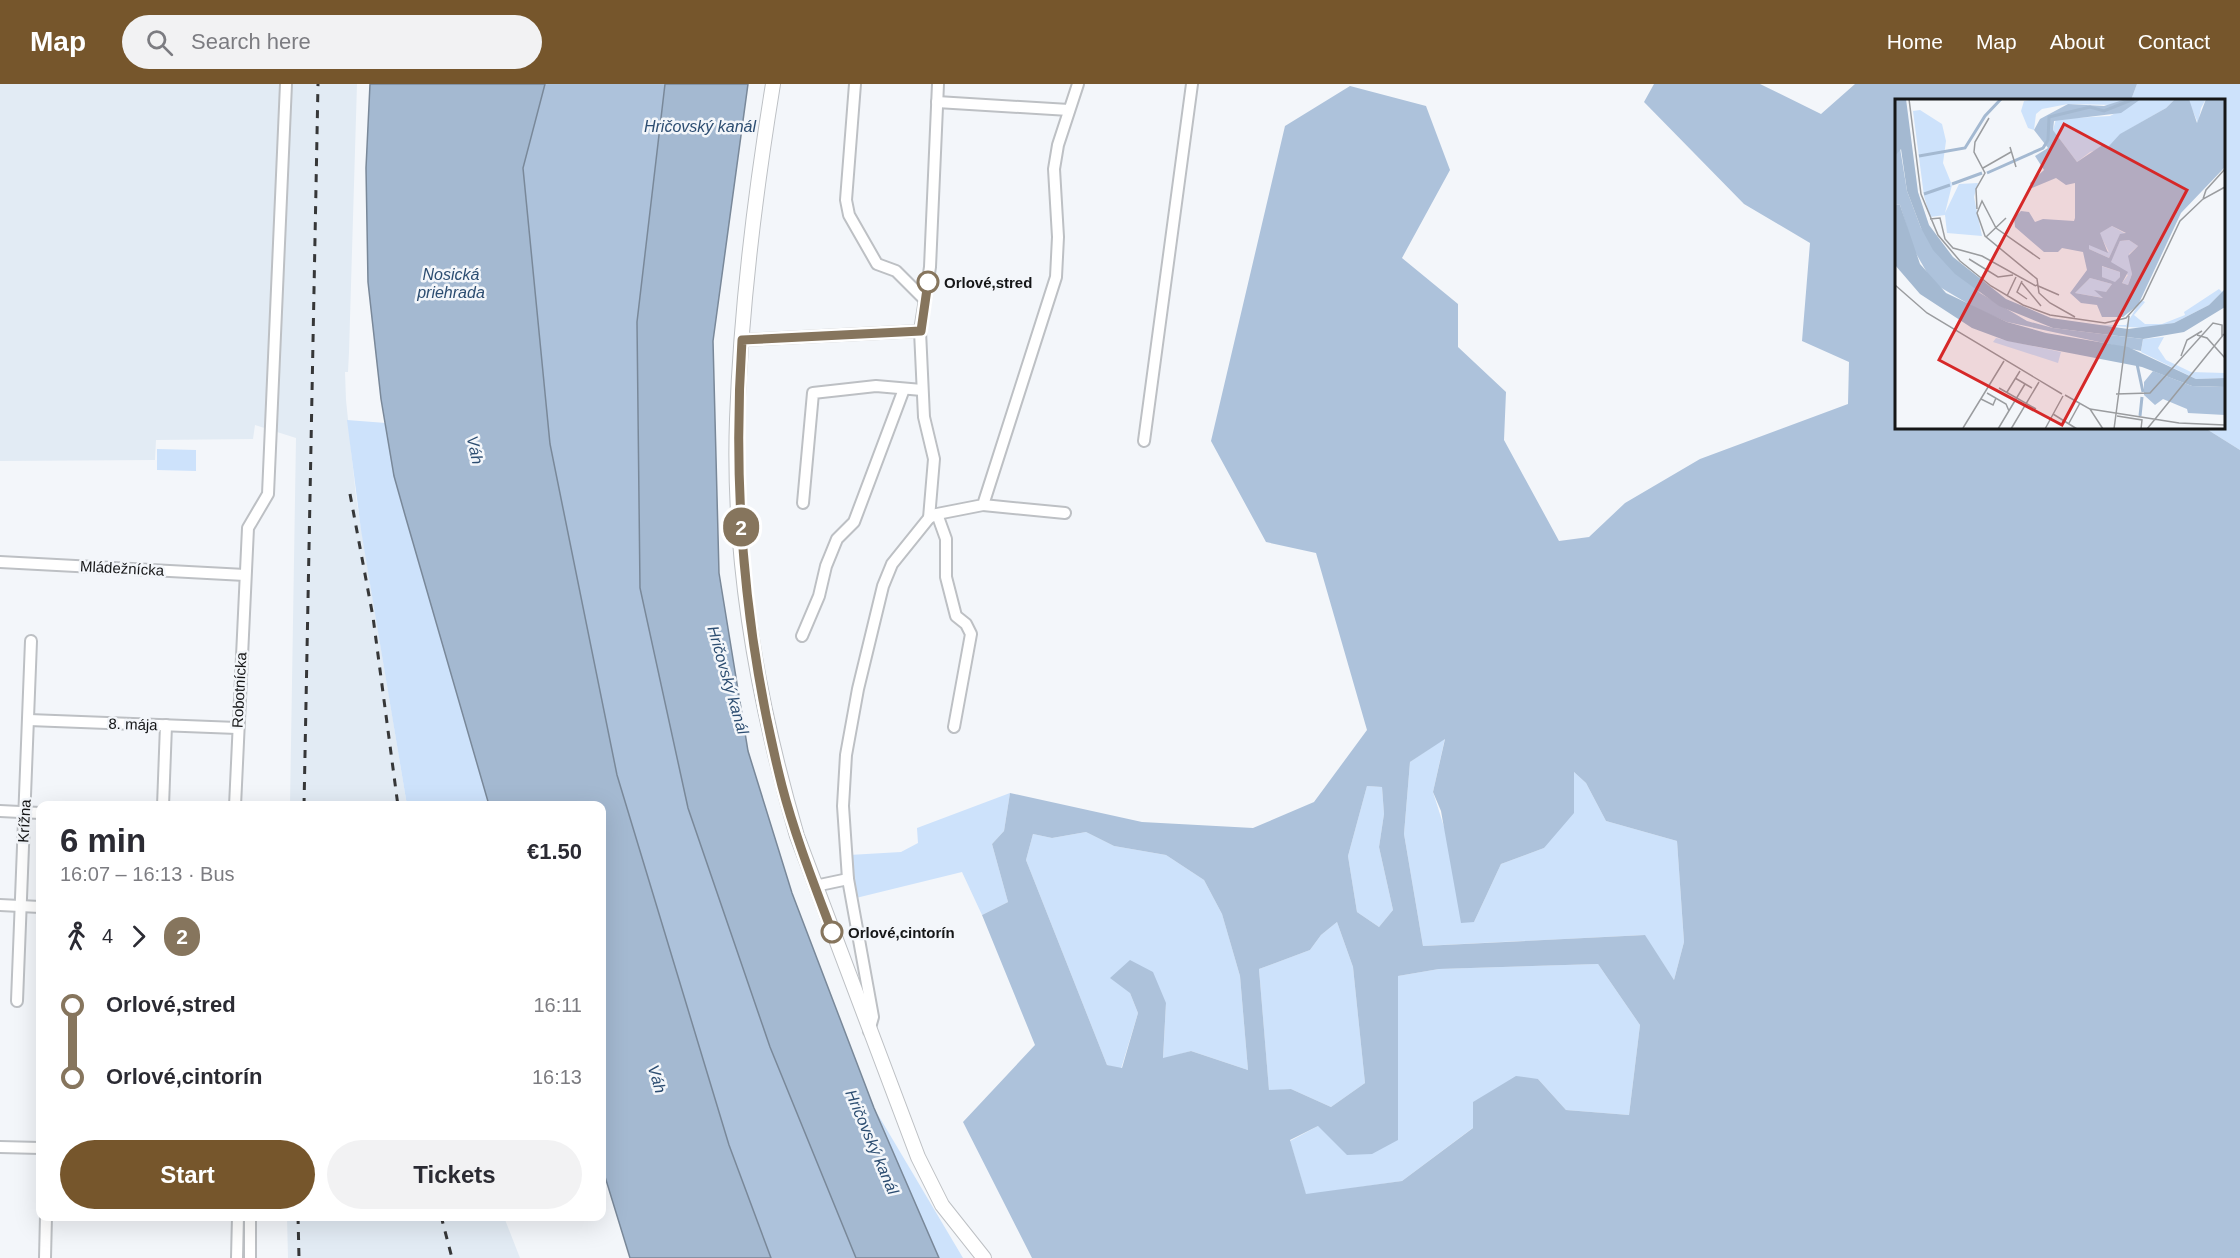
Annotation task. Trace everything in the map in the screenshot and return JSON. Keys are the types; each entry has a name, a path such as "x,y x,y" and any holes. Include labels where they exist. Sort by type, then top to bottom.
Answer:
{"main road":[{"path":"773,84 756,184 737,420 743,564 772,743 794,826 815,886 869,1032 931,1186 946,1212 982,1256"}],"street":[{"name":"Robotnícka","path":"235,801 248,528 268,494 286,84"},
{"path":"855,84 846,200 849,215 878,264 896,271 925,300"},
{"path":"938,84 930,267 921,331 922,390 924,417 934,459 933,516 946,539 946,577 956,616 966,624 970,634 954,727"},
{"path":"983,505 1056,277 1058,237 1054,169 1078,84"},
{"path":"1144,441 1160,303 1192,84"},
{"path":"937,102 1069,111"},
{"path":"742,340 921,331"},
{"path":"803,503 813,393 876,386 922,390"},
{"path":"802,636 819,596 837,539 854,522 904,389"},
{"path":"869,1032 873,1017 848,879 843,806 846,755 858,689 883,586 892,564 933,516 983,505 1065,513"},
{"name":"Mládežnícka","path":"0,562 244,575"},
{"name":"Krížna","path":"17,1000 31,641"},
{"name":"8. mája","path":"29,720 237,728"},
{"path":"163,801 166,725"},
{"path":"0,811 36,813"},
{"path":"815,886 848,879"},
{"path":"0,905 36,907"},
{"path":"0,1147 36,1148"},
{"path":"45,1258 46,1221"},
{"path":"237,1258 238,1221"},
{"path":"250,1221 250,1258"}],"shaded area":[{"path":"0,84 357,84 349,352 348,372 345,372 346,400 356,497 406,801 290,801 296,438 255,425 253,439 156,440 155,460 0,461"},
{"path":"545,84 665,84 637,322 640,588 770,1047 856,1258 771,1258 729,1145 617,775 550,444 523,168"},
{"path":"1654,84 1760,84 1821,114 1855,84 2137,84 2131,99 1895,99 1895,429 2207,429 2240,450 2240,1258 1032,1258 963,1122 1035,1045 982,915 1008,902 992,844 1004,831 1010,793 1142,822 1253,828 1314,802 1367,730 1316,553 1266,542 1211,441 1285,126 1350,86 1426,106 1450,170 1402,258 1458,304 1458,347 1506,392 1504,440 1559,541 1589,537 1625,503 1700,459 1848,404 1849,362 1802,341 1810,243 1744,204 1644,102","holes":["1445,739 1433,792 1441,811 1461,923 1474,922 1501,864 1544,848 1574,813 1574,772 1586,783 1606,821 1677,841 1684,942 1674,980 1645,935 1423,946 1404,834 1410,762","1367,786 1382,787 1384,814 1379,847 1393,910 1379,927 1357,912 1348,856","1086,832 1114,846 1166,855 1204,880 1222,914 1240,976 1248,1070 1191,1051 1163,1058 1166,1003 1153,972 1130,960 1110,978 1130,993 1138,1013 1122,1068 1107,1065 1026,860 1033,834 1052,838","1337,922 1353,967 1365,1083 1331,1107 1291,1089 1269,1090 1259,969 1310,950 1321,935","1598,964 1640,1025 1629,1115 1566,1110 1538,1079 1516,1076 1473,1102 1473,1128 1402,1181 1306,1194 1290,1140 1318,1126 1347,1155 1372,1154 1398,1140 1398,976 1439,969"]},
{"path":"2137,84 2240,84 2240,450 2207,429 2225,429 2225,99 2131,99"},
{"path":"347,420 386,423 394,476 488,801 406,801 361,530"},
{"path":"157,449 196,450 196,471 157,470"},
{"path":"1445,738 1433,792 1474,922 1501,864 1544,848 1574,772 1586,783 1606,821 1677,841 1684,942 1674,980 1644,935 1423,946 1404,834 1410,762"},
{"path":"1367,786 1382,787 1384,814 1379,847 1393,910 1379,927 1357,912 1348,856"},
{"path":"1010,793 1004,831 992,844 1008,902 982,915 962,872 856,898 849,855 901,852 918,843 917,828"},
{"path":"1086,832 1114,846 1166,855 1204,880 1222,914 1240,976 1248,1070 1191,1051 1163,1059 1166,1003 1130,993 1138,1013 1121,1069 1107,1065 1026,860 1033,834 1052,838"},
{"path":"1337,922 1353,967 1365,1083 1331,1107 1291,1089 1269,1091 1259,969 1310,950 1321,935"},
{"path":"1598,964 1640,1025 1629,1115 1566,1110 1538,1079 1402,1181 1306,1195 1290,1141 1318,1126 1398,1140 1398,976 1439,969"},
{"path":"874,1108 963,1258 939,1258"},
{"path":"287,1221 506,1221 520,1258 288,1258"}],"water":[{"name":"Nosická priehrada","path":"370,84 545,84 523,168 550,444 617,775 729,1145 771,1258 630,1258 606,1180 606,801 488,801 394,476 381,399 368,282 366,168"},
{"name":"Hričovský kanál","path":"665,84 748,84 713,341 719,573 748,751 792,893 874,1108 939,1258 856,1258 770,1047 688,808 640,588 637,322"}],"railway":[{"path":"304,801 318,84"},
{"path":"350,494 373,617 397,801"},
{"path":"298,1221 299,1258"},
{"path":"442,1221 452,1258"}],"bus line":[{"name":"2","path":"832,932 797,836 783,787 761,687 743,564 737,420 742,340 921,331 928,282"}],"place":[{"name":"Orlové,stred","path":"928,282"},
{"name":"Orlové,cintorín","path":"832,932"}],"water label":[{"name":"Váh","path":"475,450"},
{"name":"Váh","path":"657,1079"}]}
